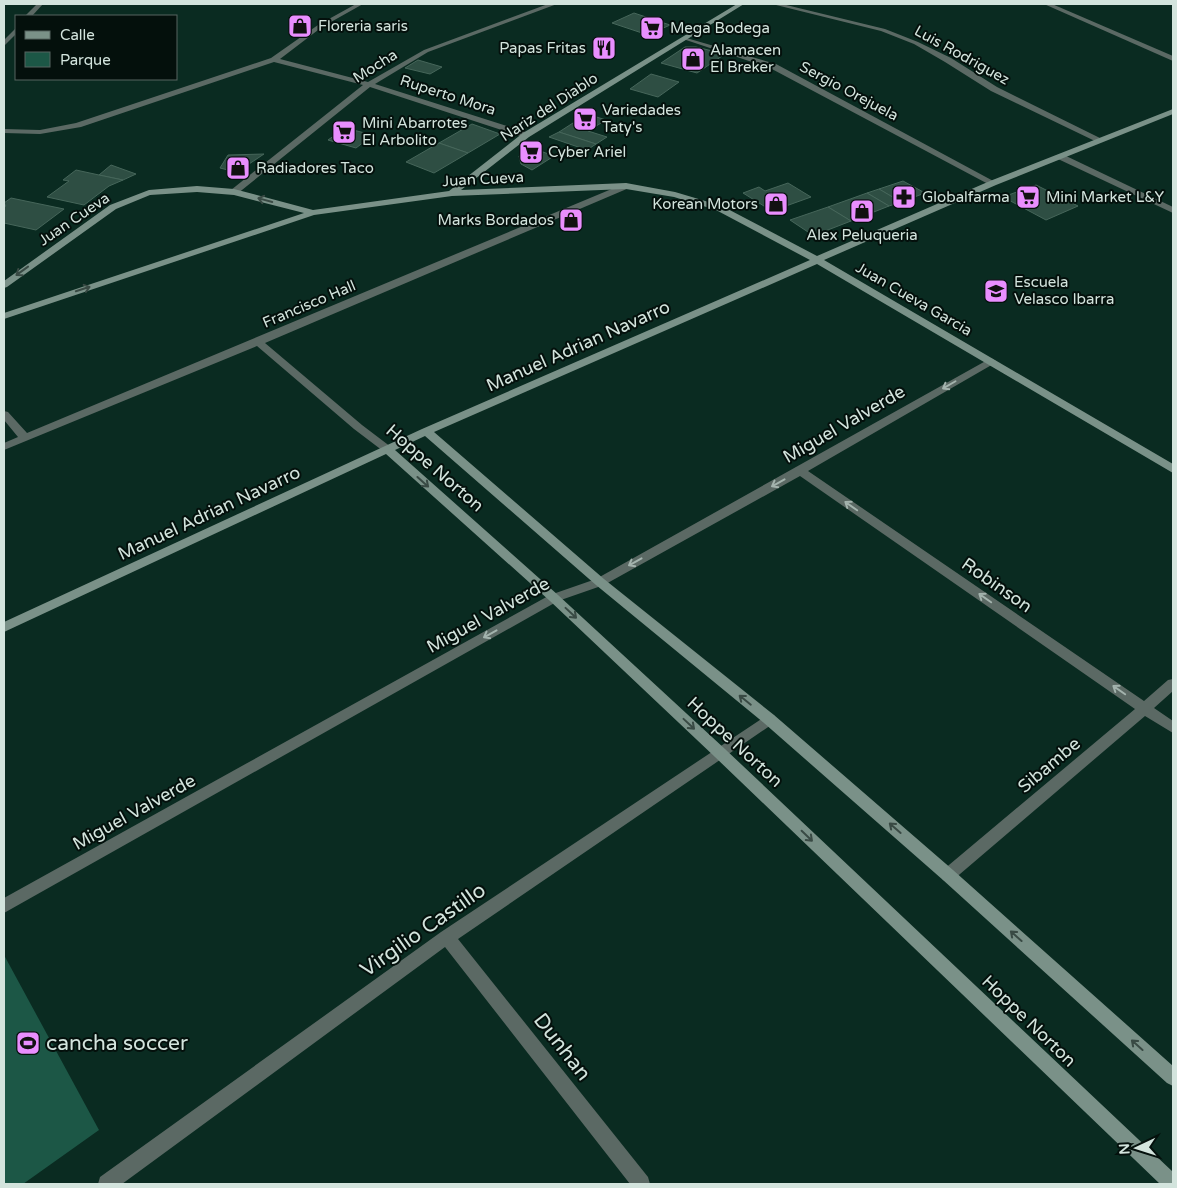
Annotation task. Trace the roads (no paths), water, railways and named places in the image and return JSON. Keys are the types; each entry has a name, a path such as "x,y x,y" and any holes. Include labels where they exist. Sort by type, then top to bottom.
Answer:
{"street":[{"path":"29,15 40,4"},
{"path":"4,131 40,132 78,126 274,60 320,26 360,4"},
{"name":"Mocha","path":"234,192 369,84 426,51 554,4"},
{"name":"Nariz del Diablo","path":"452,193 526,135 741,4"},
{"name":"Luis Rodriguez","path":"776,4 883,30 916,43 948,60 994,90 1100,140"},
{"path":"1046,4 1173,59"},
{"path":"4,44 15,31"},
{"name":"Sergio Orejuela","path":"685,38 773,66 993,183"},
{"name":"Ruperto Mora","path":"274,60 369,84 526,135"},
{"name":"Manuel Adrian Navarro","path":"4,627 387,449 993,183 1173,111"},
{"path":"1061,157 1173,210"},
{"name":"Juan Cueva","path":"4,316 312,213 452,193 626,186"},
{"name":"Juan Cueva Garcia","path":"626,186 676,195 719,208 817,260 1173,469"},
{"name":"Francisco Hall","path":"4,446 258,342 626,186"},
{"name":"Juan Cueva","path":"4,285 113,208 149,193 197,189 234,192 312,213"},
{"name":"Hoppe Norton","path":"258,342 358,427 387,449 554,598 720,752 1173,1184"},
{"name":"Miguel Valverde","path":"4,906 554,598 600,582 800,471 991,361"},
{"path":"4,414 25,438"},
{"name":"Hoppe Norton","path":"426,432 600,582 769,719 948,875 1173,1077"},
{"name":"Robinson","path":"800,471 1173,728"},
{"name":"Sibambe","path":"948,875 1173,684"},
{"name":"Virgilio Castillo","path":"107,1184 448,937 769,719"},
{"name":"Dunhan","path":"448,937 642,1184"}],"place":[{"name":"Floreria saris","path":"300,26"},
{"name":"Mega Bodega","path":"652,28"},
{"name":"Papas Fritas","path":"604,48"},
{"name":"Alamacen El Breker","path":"693,59"},
{"name":"Variedades Taty's","path":"585,119"},
{"name":"Mini Abarrotes El Arbolito","path":"344,132"},
{"name":"Cyber Ariel","path":"531,152"},
{"name":"Radiadores Taco","path":"238,168"},
{"name":"Globalfarma","path":"904,197"},
{"name":"Mini Market L&Y","path":"1028,197"},
{"name":"Korean Motors","path":"776,204"},
{"name":"Alex Peluqueria","path":"862,211"},
{"name":"Marks Bordados","path":"571,220"},
{"name":"Escuela Velasco Ibarra","path":"996,291"},
{"name":"cancha soccer","path":"28,1043"}]}
